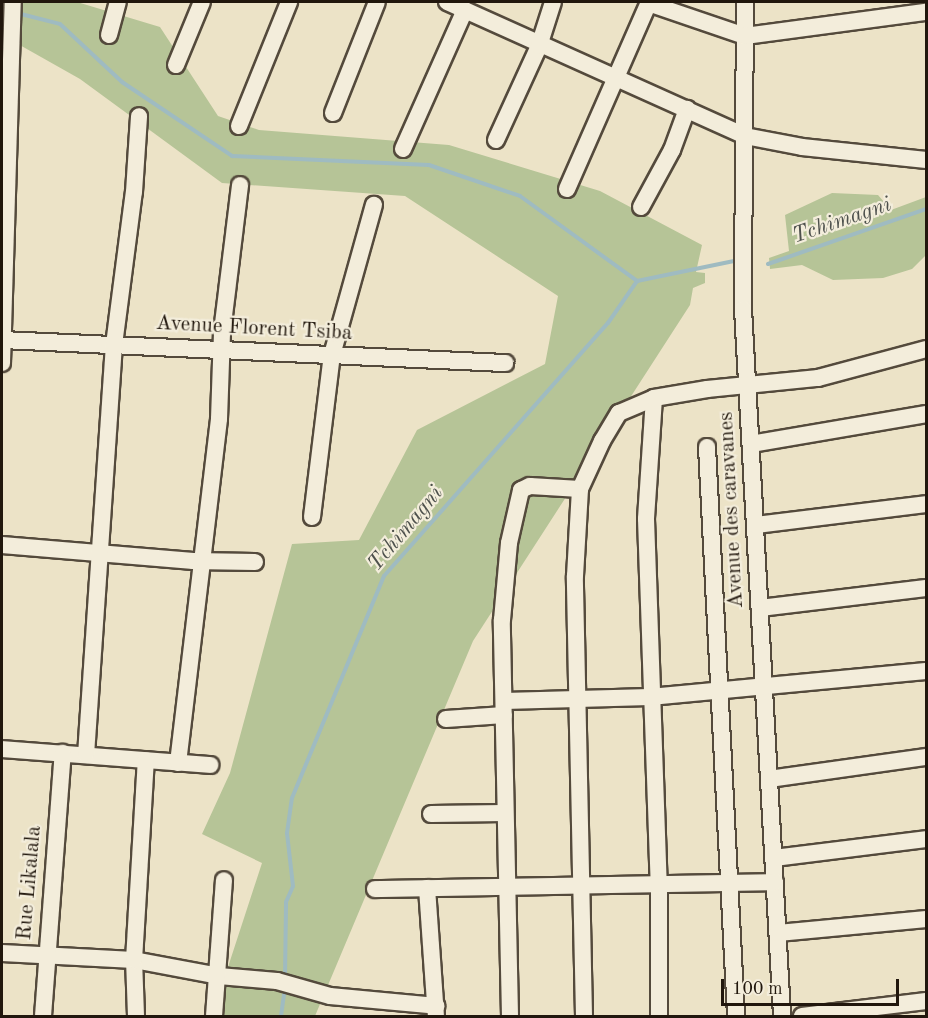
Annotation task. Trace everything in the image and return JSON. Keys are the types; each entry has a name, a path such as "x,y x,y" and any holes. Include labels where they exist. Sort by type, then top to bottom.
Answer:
{"street":[{"path":"2,363 13,2"},
{"path":"109,34 118,2"},
{"path":"176,64 202,2"},
{"path":"239,126 289,2"},
{"path":"333,113 377,2"},
{"path":"447,2 472,9 539,46 745,136 802,147 927,160"},
{"path":"496,140 539,46 553,2"},
{"path":"567,189 649,2 745,36 927,12"},
{"name":"Avenue des caravanes","path":"745,2 743,309 782,1017"},
{"path":"403,149 472,9"},
{"path":"641,207 672,150 687,109"},
{"path":"86,755 102,554 114,345 134,192 139,116"},
{"path":"178,763 219,419 222,351 240,185"},
{"path":"312,518 332,355 374,205"},
{"name":"Avenue Florent Tsiba","path":"2,340 505,363"},
{"path":"584,1017 575,576 580,489 619,413 654,398 818,378 903,358 927,349"},
{"path":"903,358 927,363"},
{"path":"654,398 646,519 650,698 659,886 659,1017"},
{"path":"751,444 927,414"},
{"path":"707,447 736,1017"},
{"path":"510,1017 504,813 502,620 508,543 521,490 530,486 580,489"},
{"path":"756,525 927,504"},
{"path":"2,545 201,561 255,562"},
{"path":"760,608 927,588"},
{"path":"446,719 504,708 579,700 650,698 927,671"},
{"path":"2,749 210,765"},
{"name":"Rue Likalala","path":"44,1017 63,753"},
{"path":"769,779 927,757"},
{"path":"136,1017 134,960 146,760"},
{"path":"431,814 504,813"},
{"path":"774,858 927,839"},
{"path":"214,1017 219,976 224,879"},
{"path":"375,889 506,890 775,882"},
{"path":"2,952 134,960 219,976 285,983 330,996 437,1011 427,888"},
{"path":"778,933 927,919"},
{"path":"802,1017 927,1001"}],"green space":[{"path":"2,2 77,2 160,27 218,116 259,130 449,145 600,191 702,245 696,272 705,273 705,283 693,288 690,305 473,641 315,1016 212,1016 262,863 202,834 230,773 292,544 359,540 417,430 545,364 558,296 405,196 222,183 80,79 2,35"},
{"path":"832,193 878,195 891,210 926,197 926,255 912,269 883,278 833,280 802,265 770,269 769,258 789,251 785,215"}],"waterway":[{"path":"17,13 60,24 122,82 232,156 429,165 520,196 637,281"},
{"name":"Tchimagni","path":"768,264 926,209"},
{"name":"Tchimagni","path":"285,977 286,902 293,886 287,833 292,798 384,576 608,323 637,281 734,261"},
{"name":"Tchimagni","path":"281,1016 285,988"}]}
